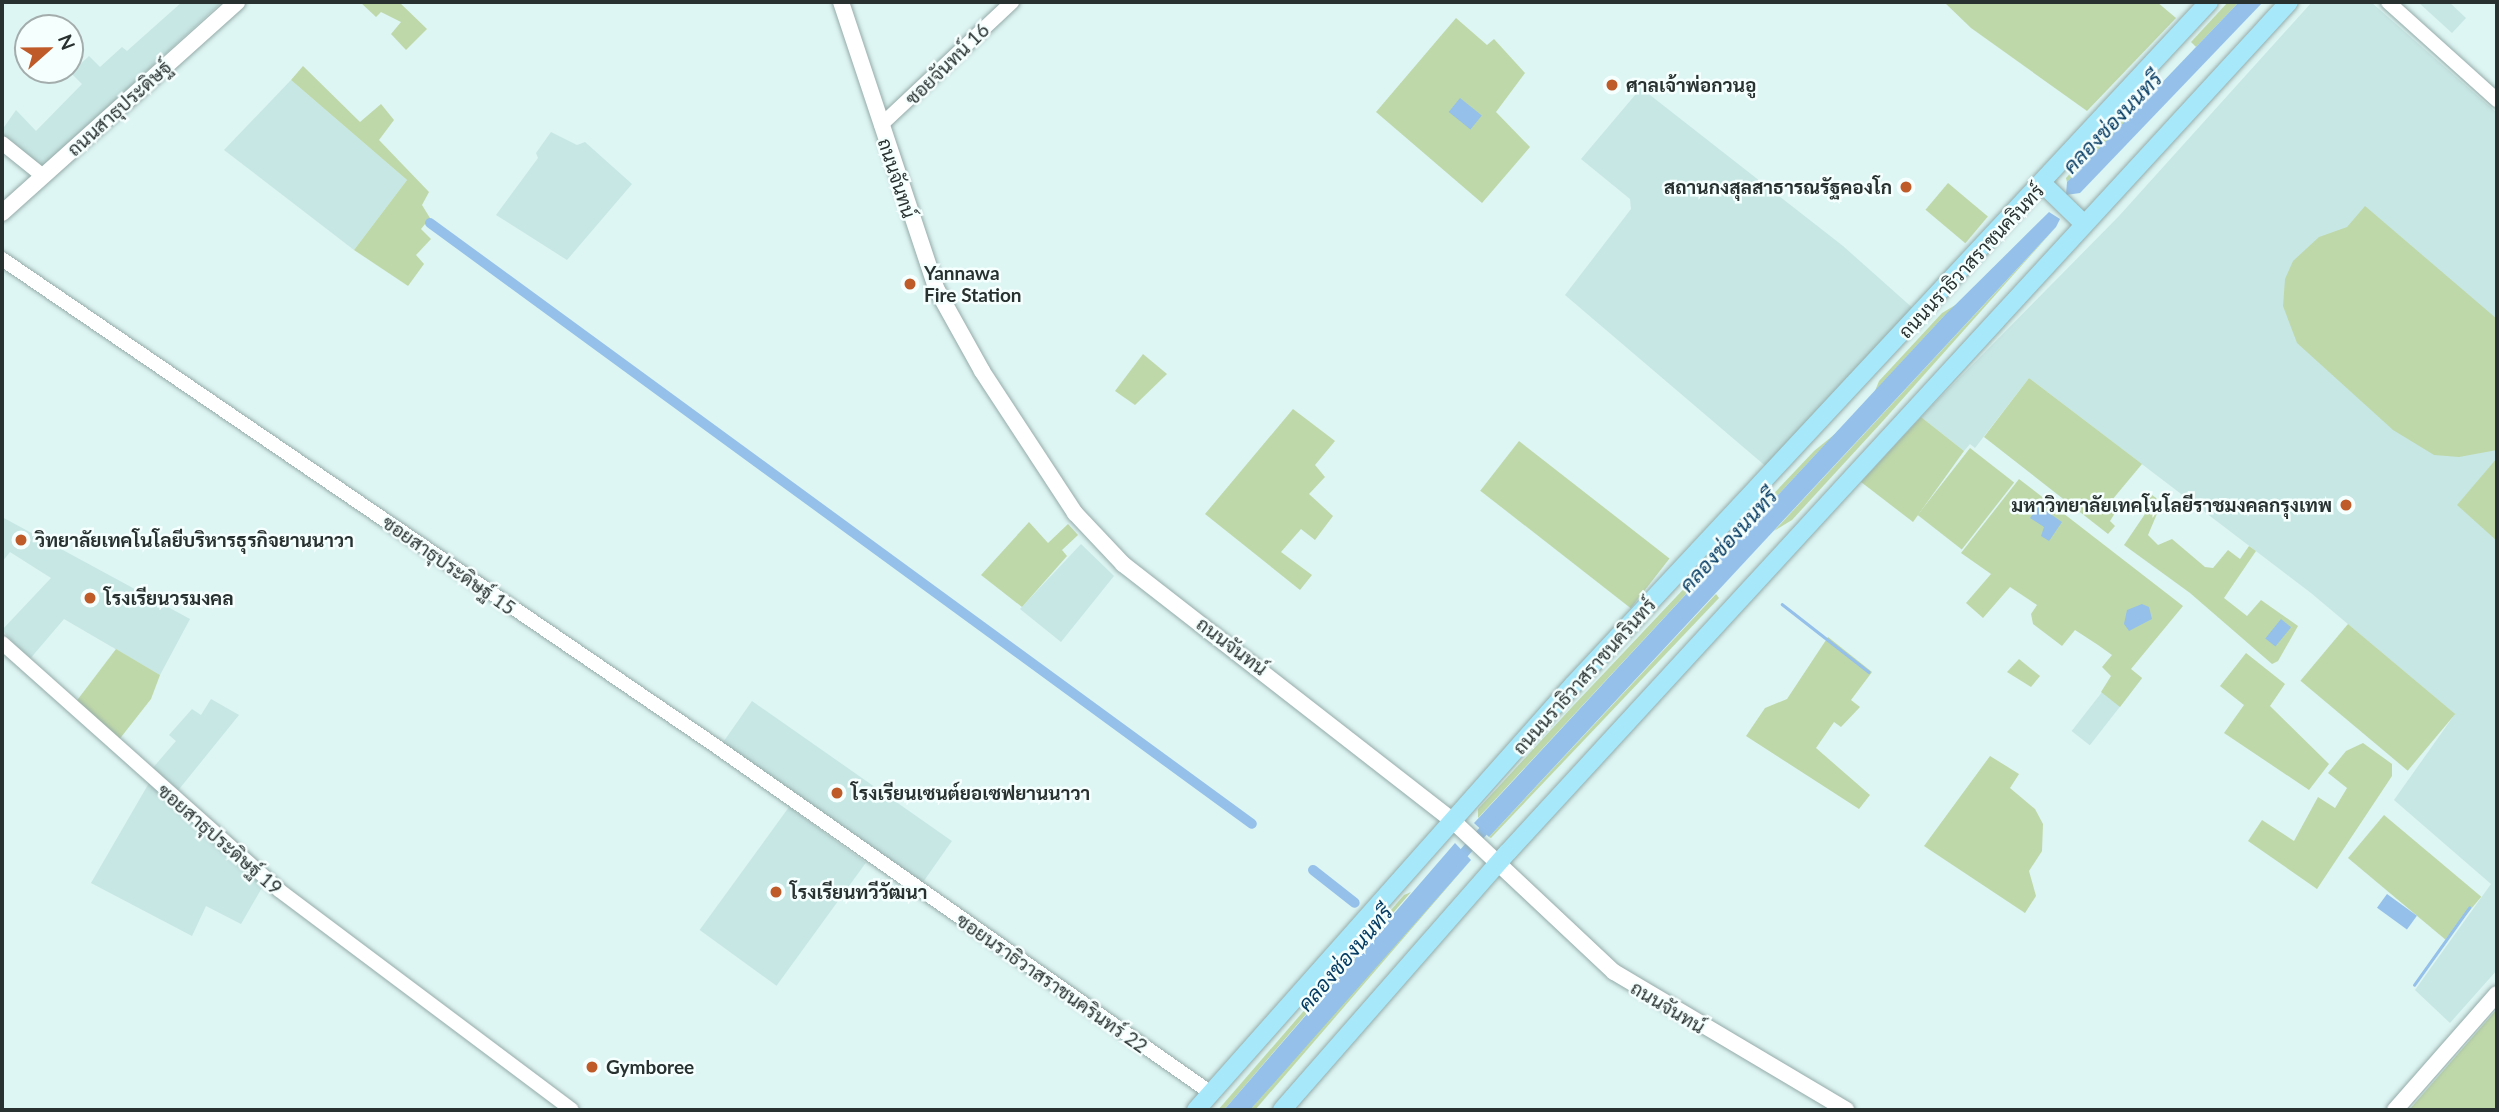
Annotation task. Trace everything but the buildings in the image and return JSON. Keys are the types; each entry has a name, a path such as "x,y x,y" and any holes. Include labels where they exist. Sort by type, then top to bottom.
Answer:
{"main road":[{"name":"ถนนสาธุประดิษฐ์","path":"2,213 237,2"},
{"name":"ถนนจันทน์","path":"841,2 937,290 982,371 1075,513 1123,564 1457,824 1566,931 1634,987 1846,1110"},
{"name":"ถนนนราธิวาสราชนครินทร์","path":"1196,1110 2209,2"},
{"path":"1282,1110 1492,859 2289,2"},
{"path":"2043,184 2084,224"},
{"path":"2395,1110 2497,994"}],"street":[{"name":"ซอยจันทน์ 16","path":"881,124 1012,2"},
{"path":"2388,2 2497,100"},
{"path":"2,143 43,176"},
{"name":"ซอยสาธุประดิษฐ์ 15","path":"2,259 713,744 894,874"},
{"name":"ซอยสาธุประดิษฐ์ 19","path":"2,643 228,848 572,1110"},
{"name":"ซอยนราธิวาสราชนครินทร์ 22","path":"894,874 1211,1093"}],"shaded area":[{"path":"182,2 222,2 43,166 39,168 2,141 2,130 16,110 36,131 84,84 84,61 89,56 100,67 122,47 127,51"},
{"name":"มหาวิทยาลัยเทคโนโลยีราชมงคลกรุงเทพ","path":"2312,2 2371,2 2497,113 2497,970 2450,1023 2415,990 2491,884 2394,800 2455,714 2311,593 2029,378 1975,448 1970,444 1964,451 1921,417 2119,216"},
{"path":"2418,2 2449,2 2466,18 2452,33"},
{"path":"291,80 407,180 354,250 224,150"},
{"path":"1641,88 1843,246 1916,311 1769,469 1565,295 1631,209 1630,199 1581,159"},
{"path":"551,132 577,145 585,142 632,184 567,260 496,215 538,158 536,153"},
{"name":"โรงเรียนวรมงคล","path":"2,517 190,619 160,675 64,619 29,660 2,630 51,578 10,552 2,562"},
{"path":"1081,544 1114,576 1061,642 1020,609"},
{"path":"2124,664 2142,678 2090,745 2072,731"},
{"path":"211,699 239,715 176,793 151,770 176,741 169,735 192,709 201,715"},
{"name":"โรงเรียนเซนต์ยอเซฟยานนาวา","path":"752,701 952,841 920,886 720,746"},
{"path":"149,783 263,886 241,924 206,906 192,936 91,883"},
{"name":"โรงเรียนทวีวัฒนา","path":"789,807 866,863 777,986 700,930"}],"green space":[{"path":"360,2 399,2 427,29 406,50 391,34 401,22 381,12 376,17"},
{"path":"1944,2 2157,2 2176,18 2087,111 1971,28"},
{"path":"2228,2 2239,2 2196,47 2191,42"},
{"path":"1456,18 1487,45 1494,39 1525,73 1496,112 1530,147 1482,203 1376,112"},
{"path":"303,66 360,122 381,104 394,120 379,140 429,192 422,205 430,218 421,229 431,239 416,255 424,264 408,286 354,250 407,180 291,80"},
{"path":"2120,118 2125,122 2067,182 2066,178"},
{"path":"1948,183 1988,216 1965,243 1926,210"},
{"path":"2365,206 2497,319 2497,450 2459,457 2434,455 2393,430 2297,343 2283,306 2285,279 2293,261 2319,237 2347,227"},
{"path":"2056,227 1792,520 1774,531"},
{"path":"1962,301 1943,317 1875,391 1879,381 1942,313"},
{"path":"1143,354 1167,374 1135,405 1115,391"},
{"path":"2029,378 2142,464 2107,506 2115,513 2110,521 2115,526 2108,534 1984,437"},
{"path":"1293,409 1335,441 1315,465 1325,477 1309,494 1333,516 1315,540 1301,529 1281,552 1312,575 1300,590 1205,514"},
{"path":"1921,417 1964,451 1913,522 1861,482"},
{"path":"1846,425 1478,818 1478,809 1573,706 1814,451"},
{"path":"1519,441 1670,559 1631,608 1480,491"},
{"path":"1970,448 2014,482 1962,549 1918,515"},
{"path":"2497,458 2497,541 2457,505"},
{"path":"2019,479 2183,606 2131,669 2142,678 2120,707 2101,692 2111,676 2102,667 2112,655 2098,645 2075,630 2062,646 2033,624 2031,614 2037,605 2010,587 1983,618 1966,603 1991,574 1961,553"},
{"path":"2149,493 2162,502 2148,535 2158,545 2172,539 2205,567 2213,568 2228,550 2240,559 2249,546 2256,551 2224,598 2247,616 2261,600 2298,626 2278,661 2272,664 2190,593 2124,545 2145,514 2138,508"},
{"path":"1029,522 1048,543 1068,524 1078,535 1062,550 1067,556 1022,607 981,575"},
{"path":"1716,594 1719,598 1491,838 1489,837"},
{"path":"2348,624 2455,714 2408,771 2300,681"},
{"path":"1828,637 1872,672 1851,700 1860,707 1841,727 1834,722 1816,748 1870,795 1859,809 1746,736 1765,708 1787,699"},
{"path":"116,649 160,675 151,699 118,741 75,703"},
{"path":"2246,653 2285,684 2270,706 2329,764 2309,790 2224,733 2244,705 2220,686"},
{"path":"2019,659 2040,676 2031,687 2007,672"},
{"path":"2363,743 2392,764 2392,776 2317,889 2248,841 2262,820 2294,841 2318,797 2335,808 2347,788 2328,773 2346,751"},
{"path":"1990,756 2019,774 2010,788 2035,809 2043,824 2042,851 2029,871 2036,896 2025,913 1924,846"},
{"path":"2384,815 2481,897 2445,940 2348,858"},
{"path":"1471,860 1255,1110 1250,1110 1292,1060"},
{"path":"1411,892 1224,1110 1218,1110 1404,895"},
{"path":"2497,1009 2497,1110 2409,1110"}],"water":[{"path":"2239,2 2263,2 2080,193 2066,195 2067,182"},
{"path":"1460,98 1482,116 1470,130 1449,112"},
{"path":"2049,212 2060,219 2056,227 1489,837 1474,823 1943,317"},
{"path":"2039,506 2062,522 2049,541 2041,536 2044,527 2030,518"},
{"path":"2142,604 2149,607 2152,619 2129,631 2124,624 2127,610"},
{"path":"2281,619 2291,627 2275,647 2265,638"},
{"path":"1455,843 1471,860 1250,1110 1224,1110"},
{"path":"2387,894 2417,916 2407,930 2377,908"}],"waterway":[{"path":"430,223 1252,824"},
{"path":"1782,604 1869,672"},
{"name":"คลองช่องนนทรี","path":"1456,862 1492,821"},
{"path":"1313,870 1355,903"},
{"path":"2414,985 2469,908"}],"place":[{"name":"ศาลเจ้าพ่อกวนอู","path":"1612,85"},
{"name":"สถานกงสุลสาธารณรัฐคองโก","path":"1906,187"},
{"name":"Yannawa Fire Station","path":"910,284"},
{"name":"มหาวิทยาลัยเทคโนโลยีราชมงคลกรุงเทพ","path":"2346,505"},
{"name":"วิทยาลัยเทคโนโลยีบริหารธุรกิจยานนาวา","path":"21,540"},
{"name":"โรงเรียนวรมงคล","path":"90,598"},
{"name":"โรงเรียนเซนต์ยอเซฟยานนาวา","path":"837,793"},
{"name":"โรงเรียนทวีวัฒนา","path":"776,892"},
{"name":"Gymboree","path":"592,1067"}]}
